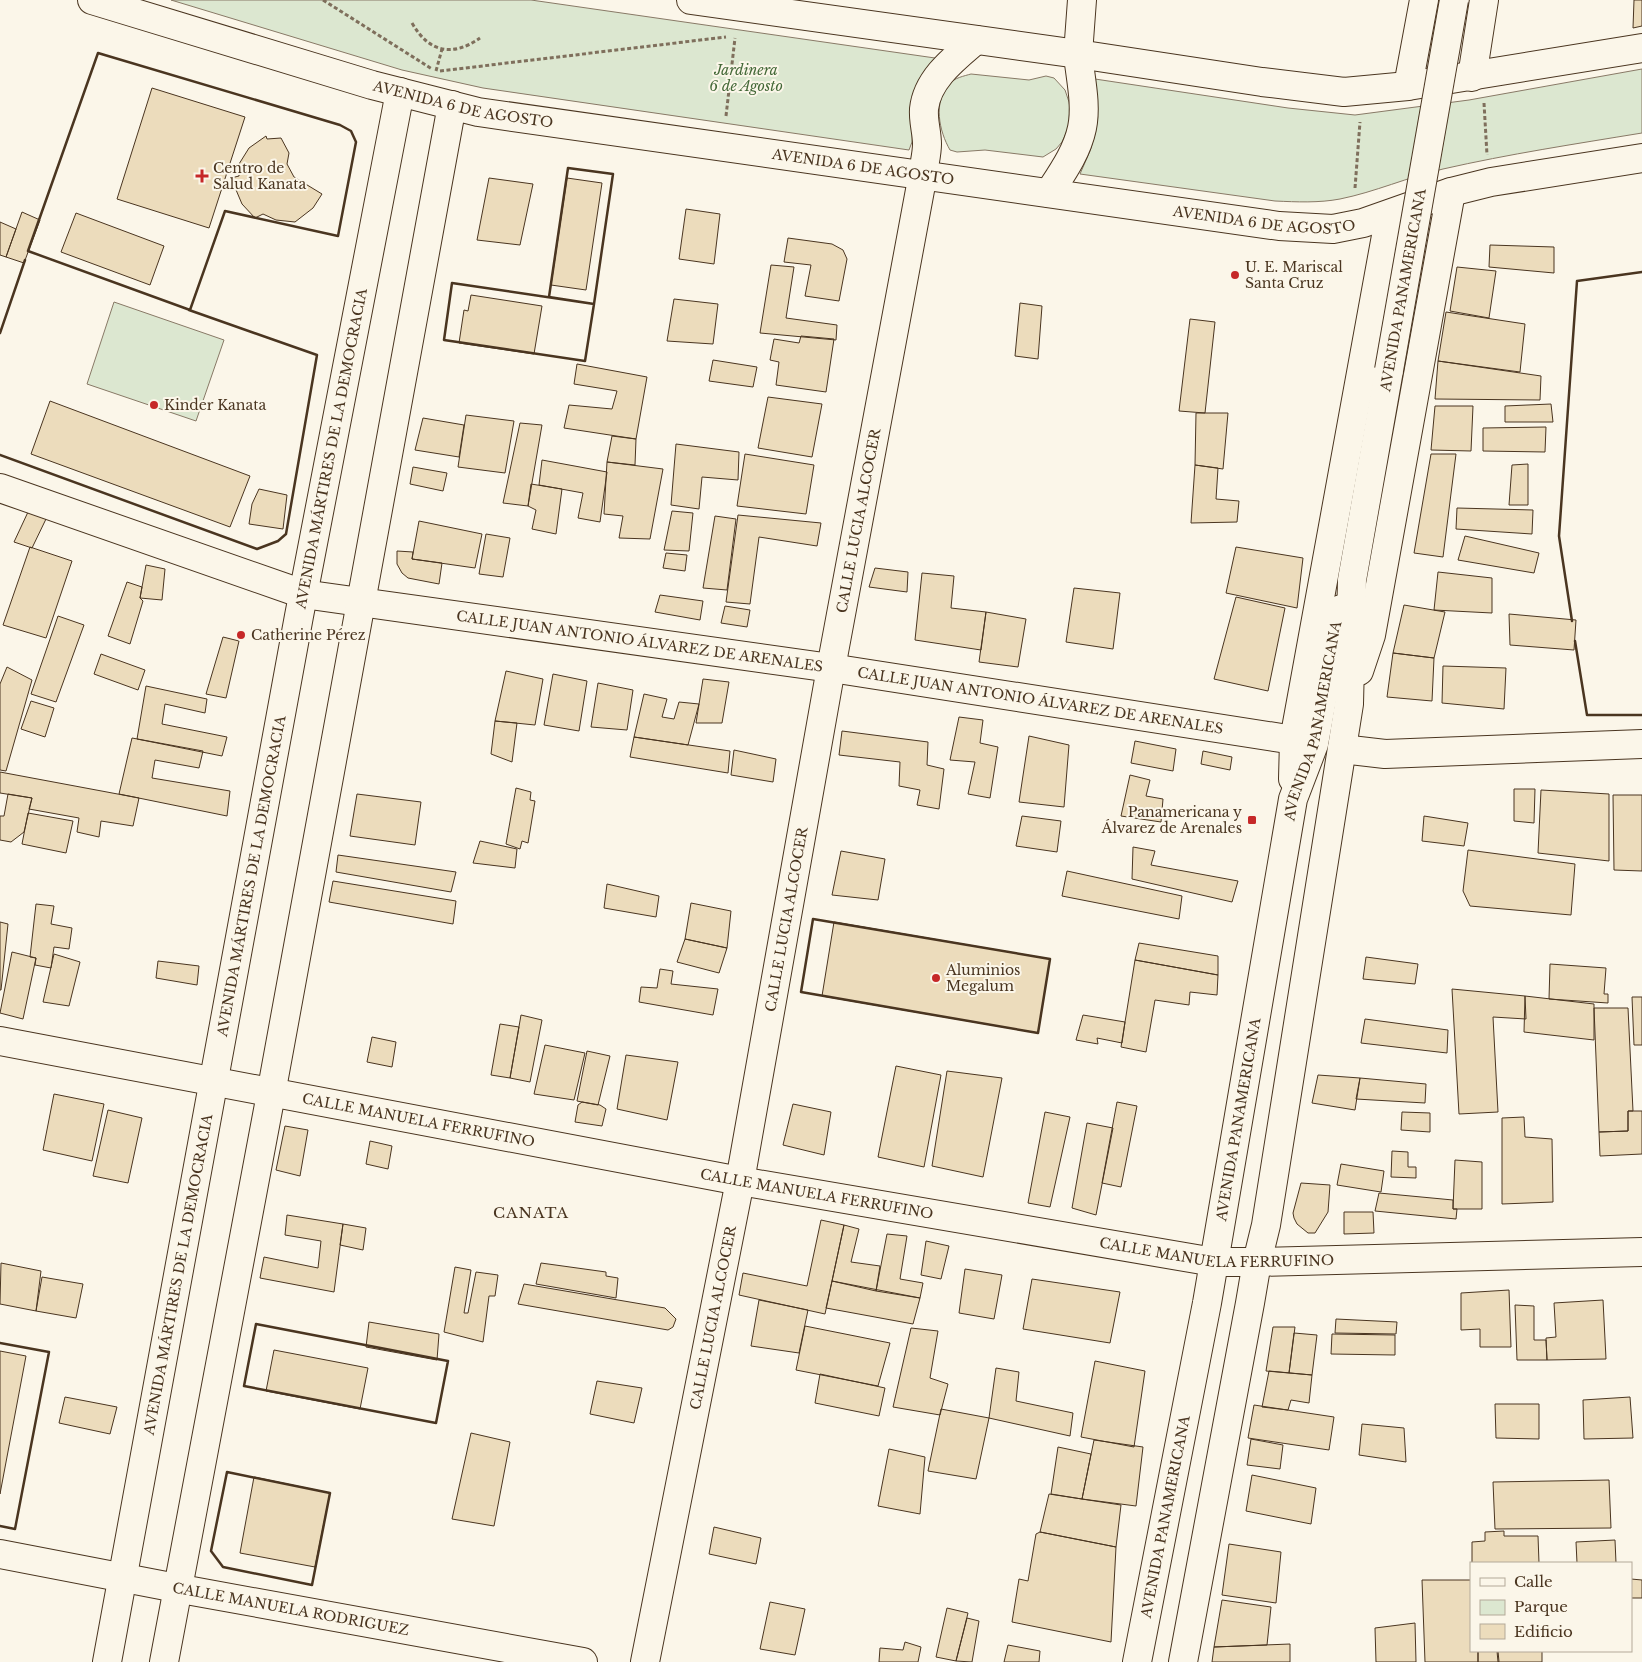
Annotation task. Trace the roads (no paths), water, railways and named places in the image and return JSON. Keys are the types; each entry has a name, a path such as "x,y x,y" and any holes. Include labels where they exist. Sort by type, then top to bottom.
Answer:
{"street":[{"name":"AVENIDA 6 DE AGOSTO","path":"92,0 400,92 478,112 1279,226 1332,229 1363,223 1451,192 1491,182 1642,158"},
{"path":"691,0 783,7 976,40 1262,82 1344,92 1472,77 1642,48"},
{"path":"1049,193 1066,168 1082,128 1084,110 1078,54 1082,0"},
{"path":"1408,86 1424,0"},
{"name":"AVENIDA PANAMERICANA","path":"1182,1662 1250,1303 1256,1262 1266,1226 1349,704 1352,580 1454,0"},
{"path":"1472,77 1484,0"},
{"path":"923,174 927,143 924,129 924,108 931,88 941,72 976,40"},
{"name":"AVENIDA MÁRTIRES DE LA DEMOCRACIA","path":"107,1662 304,594 400,92"},
{"path":"164,1662 452,105"},
{"name":"CALLE LUCIA ALCOCER","path":"646,1662 740,1181 831,668 923,174"},
{"path":"1349,704 1371,635 1451,192"},
{"path":"1293,799 1294,740 1390,214"},
{"name":"CALLE JUAN ANTONIO ÁLVAREZ DE ARENALES","path":"0,488 304,594 831,668 1294,740"},
{"name":"AVENIDA PANAMERICANA","path":"1137,1662 1214,1262 1293,799 1314,744 1335,627 1352,580"},
{"path":"1342,749 1385,754 1642,744"},
{"name":"CALLE MANUELA FERRUFINO","path":"0,1041 270,1094 740,1181 1214,1262 1642,1252"},
{"name":"CALLE MANUELA RODRIGUEZ","path":"0,1554 583,1662"}],"place":[{"name":"Centro de Salud Kanata","path":"202,176"},
{"name":"U. E. Mariscal Santa Cruz","path":"1235,275"},
{"name":"Kinder Kanata","path":"154,405"},
{"name":"Catherine Pérez","path":"241,635"},
{"name":"Panamericana y Álvarez de Arenales","path":"1252,820"},
{"name":"Aluminios Megalum","path":"936,978"}],"district":[{"name":"CANATA","path":"531,1213"}],"park label":[{"name":"Jardinera 6 de Agosto","path":"746,78"}]}
